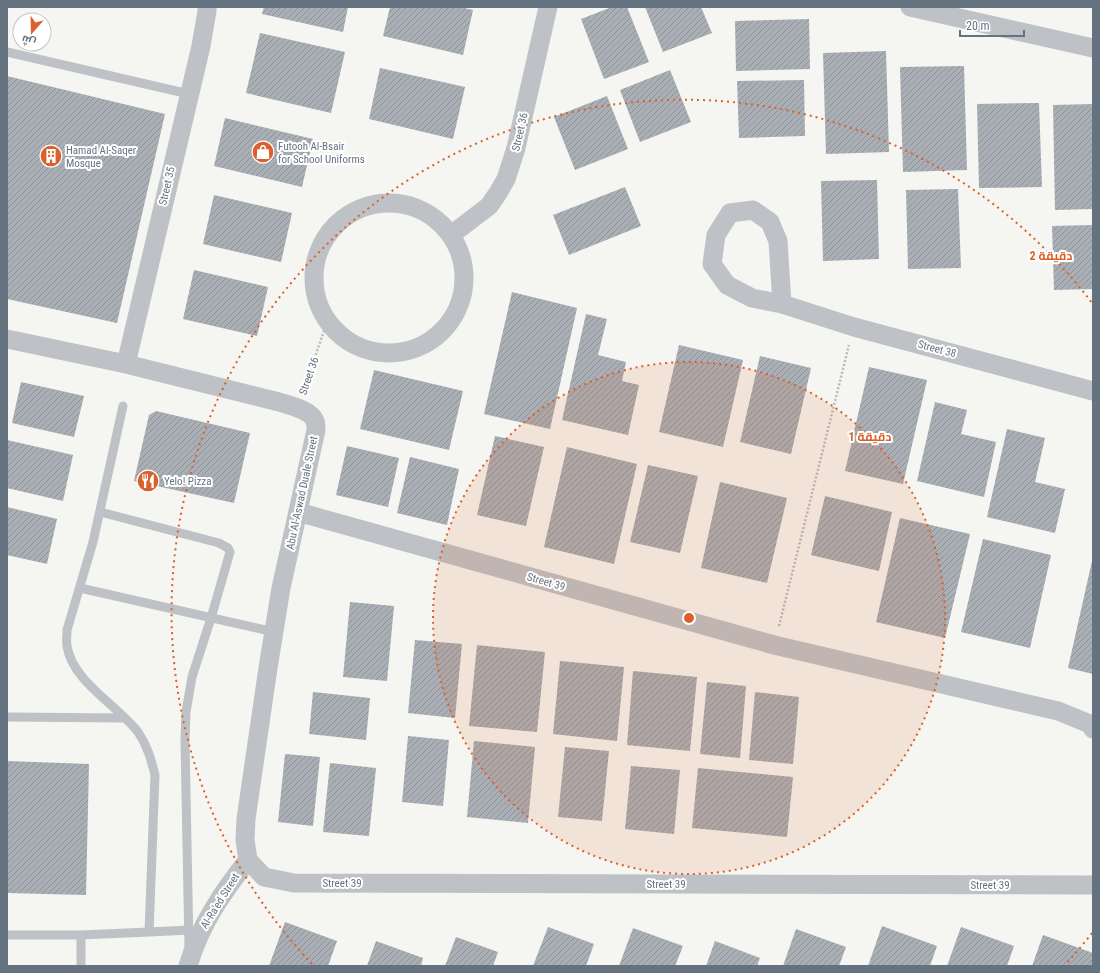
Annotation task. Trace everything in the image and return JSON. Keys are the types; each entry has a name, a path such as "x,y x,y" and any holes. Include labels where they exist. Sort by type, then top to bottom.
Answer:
{"street":[{"name":"Street 35","path":"126,364 201,46 208,11 207,7"},
{"name":"Street 36","path":"450,235 489,206 506,179 516,148 548,7"},
{"path":"910,7 1093,48"},
{"path":"396,203 417,208 436,219 450,235 460,254 464,275 462,296 454,316 441,333 424,345 403,352 382,353 361,348 342,337 327,322 317,303 313,282 315,260 324,240 336,224 354,211 375,204 396,203"},
{"name":"Street 38","path":"782,304 778,241 770,222 752,210 730,213 716,235 712,264 727,285 752,298 782,304 854,327 1093,391"},
{"name":"Abu Al-Aswad Duale Street","path":"7,339 126,364 279,402 309,413 315,420 316,430 281,588 274,632 246,820 245,840 248,860"},
{"name":"Street 39","path":"298,512 774,645 1058,712 1090,724 1093,729"},
{"name":"Street 39","path":"248,860 264,877 294,883 1093,885"},
{"name":"Al-Ra'ed Street","path":"188,963 203,925 225,890 248,860"}],"lane":[{"path":"7,52 189,94"},
{"path":"123,406 93,542 67,630 66,645 75,669 84,680 138,733 150,753 155,775 149,932"},
{"path":"100,512 219,543 228,548 230,552 192,677 186,712 185,741 189,930 188,963"},
{"path":"80,588 274,632"},
{"path":"7,717 124,718"},
{"path":"7,935 81,935 189,930"},
{"path":"81,935 81,966"}],"path":[{"name":"Street 36","path":"298,408 327,322"},
{"path":"774,645 854,327"}],"building":[{"path":"264,7 348,7 343,32 262,14"},
{"path":"390,7 460,7 473,10 463,55 383,36"},
{"path":"612,7 627,7 649,62 604,79 581,19"},
{"path":"645,7 701,7 712,33 663,52"},
{"path":"809,19 810,69 736,71 735,21"},
{"path":"260,33 345,52 331,113 246,93"},
{"path":"886,51 889,152 826,154 823,53"},
{"path":"964,66 967,170 903,172 900,67"},
{"path":"380,68 465,87 453,139 369,119"},
{"path":"670,70 691,122 640,142 620,90"},
{"path":"7,76 165,114 117,323 7,299"},
{"path":"804,80 805,136 739,138 737,81"},
{"path":"607,96 628,149 575,170 554,117"},
{"path":"1039,103 1042,187 979,188 977,104"},
{"path":"1093,104 1093,209 1055,210 1053,105"},
{"name":"Futooh Al-Bsair for School Uniforms","path":"225,118 313,139 302,187 214,166"},
{"path":"877,180 879,259 823,261 821,181"},
{"path":"625,187 641,226 569,255 553,215"},
{"path":"958,189 961,268 908,269 906,190"},
{"path":"214,195 292,213 281,262 203,244"},
{"path":"1093,225 1093,289 1054,290 1052,226"},
{"path":"194,270 268,287 257,336 183,319"},
{"path":"512,292 577,308 550,429 484,414"},
{"path":"586,314 607,319 598,355 626,362 622,381 639,385 628,435 562,420"},
{"path":"679,345 743,360 723,447 659,432"},
{"path":"760,356 811,368 791,454 740,442"},
{"path":"869,367 927,380 903,484 845,471"},
{"path":"374,370 463,391 449,450 360,429"},
{"path":"21,382 84,396 74,437 12,423"},
{"path":"935,402 967,410 961,434 996,442 984,497 917,481"},
{"path":"156,411 250,433 234,503 134,481 149,415"},
{"path":"1007,429 1045,438 1035,482 1065,489 1055,533 987,517"},
{"path":"495,436 544,447 526,526 477,515"},
{"path":"7,440 73,455 63,501 7,488"},
{"path":"347,446 399,458 388,507 336,495"},
{"path":"567,447 637,464 614,564 544,547"},
{"path":"410,457 459,469 447,525 397,513"},
{"path":"648,465 698,476 680,553 630,542"},
{"path":"720,482 787,498 767,583 701,568"},
{"path":"825,496 892,512 879,571 811,555"},
{"path":"7,507 57,519 47,564 7,555"},
{"path":"900,518 970,534 945,638 876,622"},
{"path":"983,539 1051,555 1030,648 961,632"},
{"path":"1093,561 1093,674 1068,668"},
{"path":"350,602 394,606 387,681 343,677"},
{"path":"415,640 462,644 455,718 408,713"},
{"path":"477,645 545,652 537,732 469,726"},
{"path":"560,661 624,667 617,741 553,734"},
{"path":"633,671 697,677 690,751 627,745"},
{"path":"707,682 746,686 740,758 700,754"},
{"path":"313,692 370,698 366,740 309,734"},
{"path":"755,692 799,697 793,764 749,760"},
{"path":"408,736 449,740 443,806 402,802"},
{"path":"474,741 535,747 528,823 467,817"},
{"path":"565,747 609,751 602,821 558,817"},
{"path":"285,754 320,757 313,826 278,822"},
{"path":"7,761 89,764 86,895 7,893"},
{"path":"330,763 376,768 369,836 323,832"},
{"path":"631,766 680,770 674,834 625,829"},
{"path":"698,768 793,777 787,837 692,828"},
{"path":"285,922 337,941 328,966 269,966"},
{"path":"882,926 937,946 930,966 868,966"},
{"path":"548,927 594,944 586,966 533,966"},
{"path":"961,927 1014,946 1007,966 947,966"},
{"path":"633,928 683,946 675,966 619,966"},
{"path":"796,929 846,947 839,966 783,966"},
{"path":"1043,935 1093,953 1093,966 1032,966"},
{"path":"456,937 498,952 493,966 445,966"},
{"path":"376,941 423,958 421,966 367,966"},
{"path":"715,941 760,958 757,966 706,966"}],"place":[{"name":"Futooh Al-Bsair for School Uniforms","path":"263,152"},
{"name":"Hamad Al-Saqer Mosque","path":"51,156"},
{"name":"Yelo! Pizza","path":"148,481"}]}
